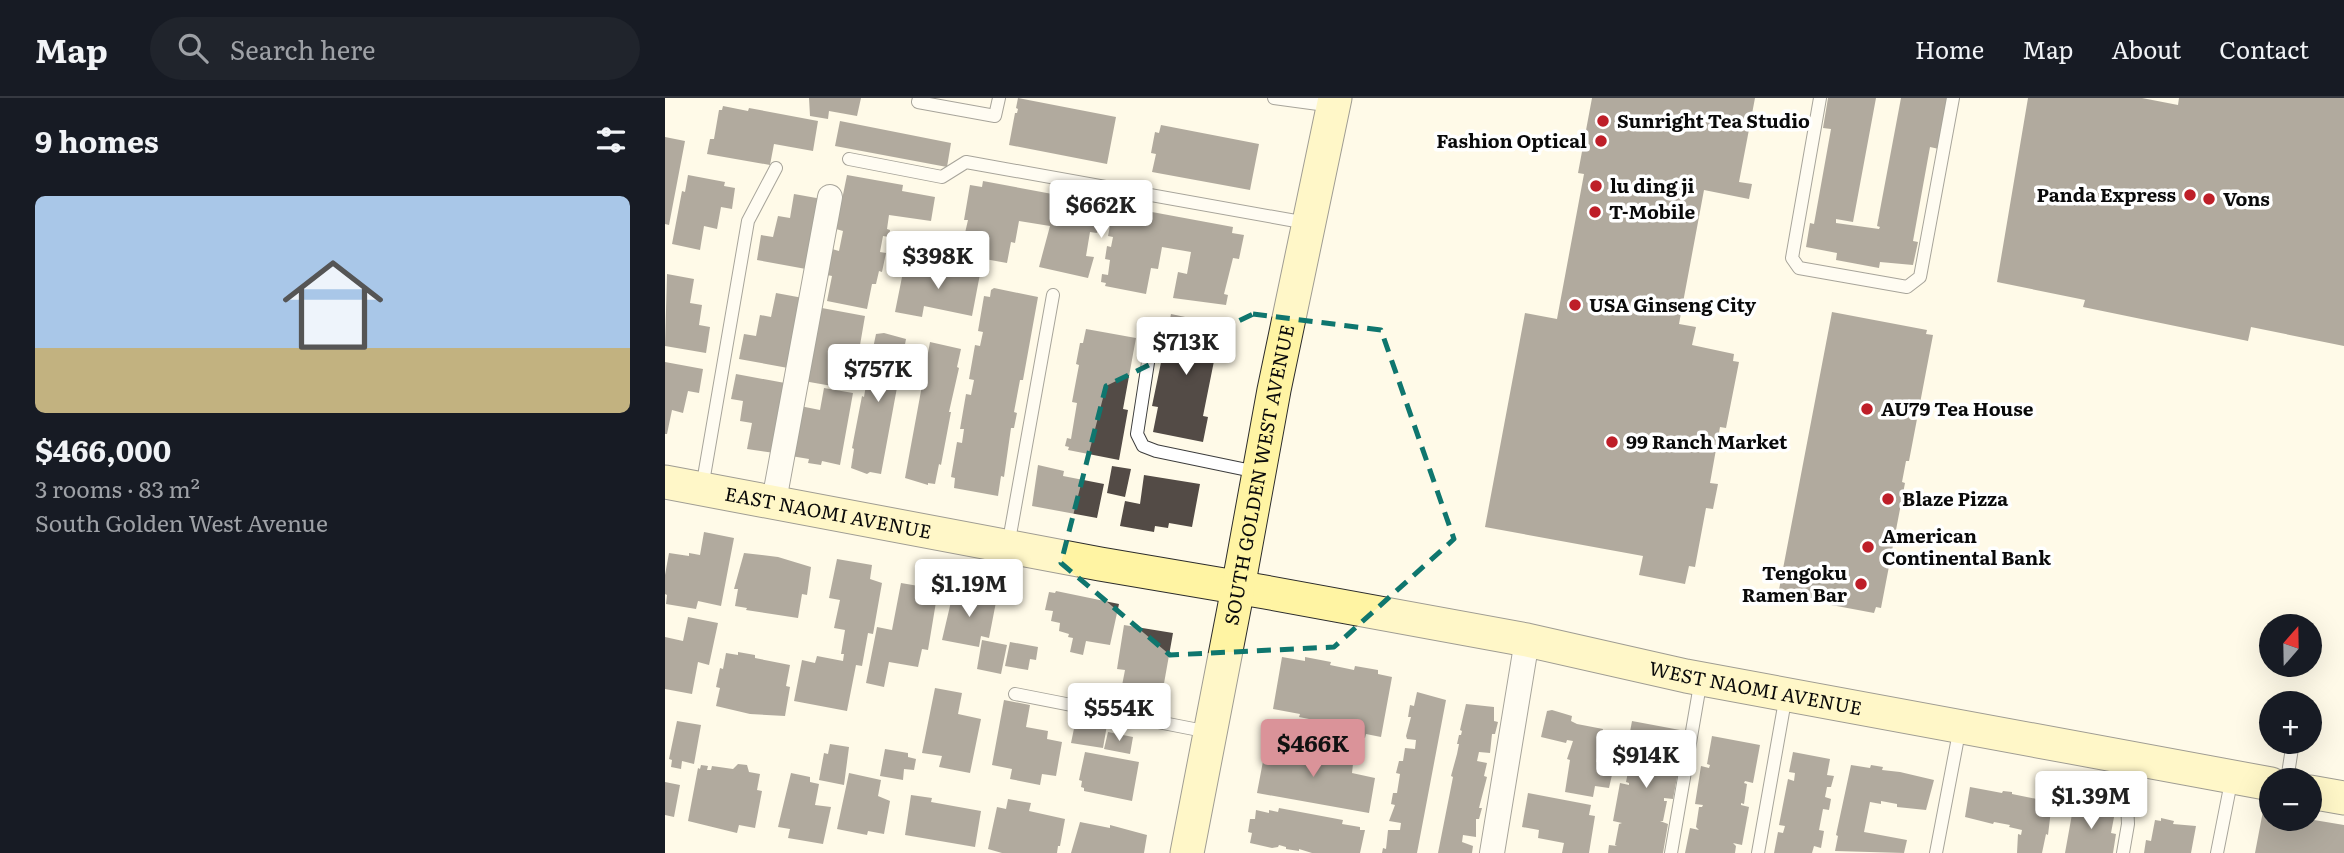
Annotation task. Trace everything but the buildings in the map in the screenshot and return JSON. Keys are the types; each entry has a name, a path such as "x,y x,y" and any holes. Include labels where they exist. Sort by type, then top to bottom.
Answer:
{"street":[{"name":"SOUTH GOLDEN WEST AVENUE","path":"1187,853 1258,472 1307,223 1334,102"},
{"path":"774,501 829,197"},
{"name":"EAST NAOMI AVENUE","path":"665,482 1238,588"},
{"name":"WEST NAOMI AVENUE","path":"1238,588 1527,640 1701,678 2259,782"},
{"path":"1492,853 1527,640"},
{"path":"2322,794 2344,798"}],"lane":[{"path":"919,98 918,102 995,116 999,98"},
{"path":"1274,98 1334,102"},
{"path":"1820,98 1792,258 1800,268 1907,287 1920,277 1953,98"},
{"path":"849,159 942,177 966,162 1307,223"},
{"path":"702,488 748,221 776,168"},
{"path":"1008,547 1053,295"},
{"path":"1151,343 1137,434 1143,446 1258,472"},
{"path":"1671,853 1701,678"},
{"path":"1015,694 1209,732"},
{"path":"1758,853 1786,694"},
{"path":"1936,853 1960,727"},
{"path":"2123,853 2128,824 2125,757"},
{"path":"2217,853 2232,777"}],"highlighted area":[{"path":"1253,314 1381,330 1454,539 1334,647 1170,655 1061,563 1106,386"}],"place":[{"name":"Sunright Tea Studio","path":"1603,121"},
{"name":"Fashion Optical","path":"1601,141"},
{"name":"lu ding ji","path":"1596,186"},
{"name":"Panda Express","path":"2190,195"},
{"name":"Vons","path":"2209,199"},
{"name":"T-Mobile","path":"1595,212"},
{"name":"USA Ginseng City","path":"1575,305"},
{"name":"AU79 Tea House","path":"1867,409"},
{"name":"99 Ranch Market","path":"1612,442"},
{"name":"Blaze Pizza","path":"1888,499"},
{"name":"American Continental Bank","path":"1868,547"},
{"name":"Tengoku Ramen Bar","path":"1861,584"}]}
